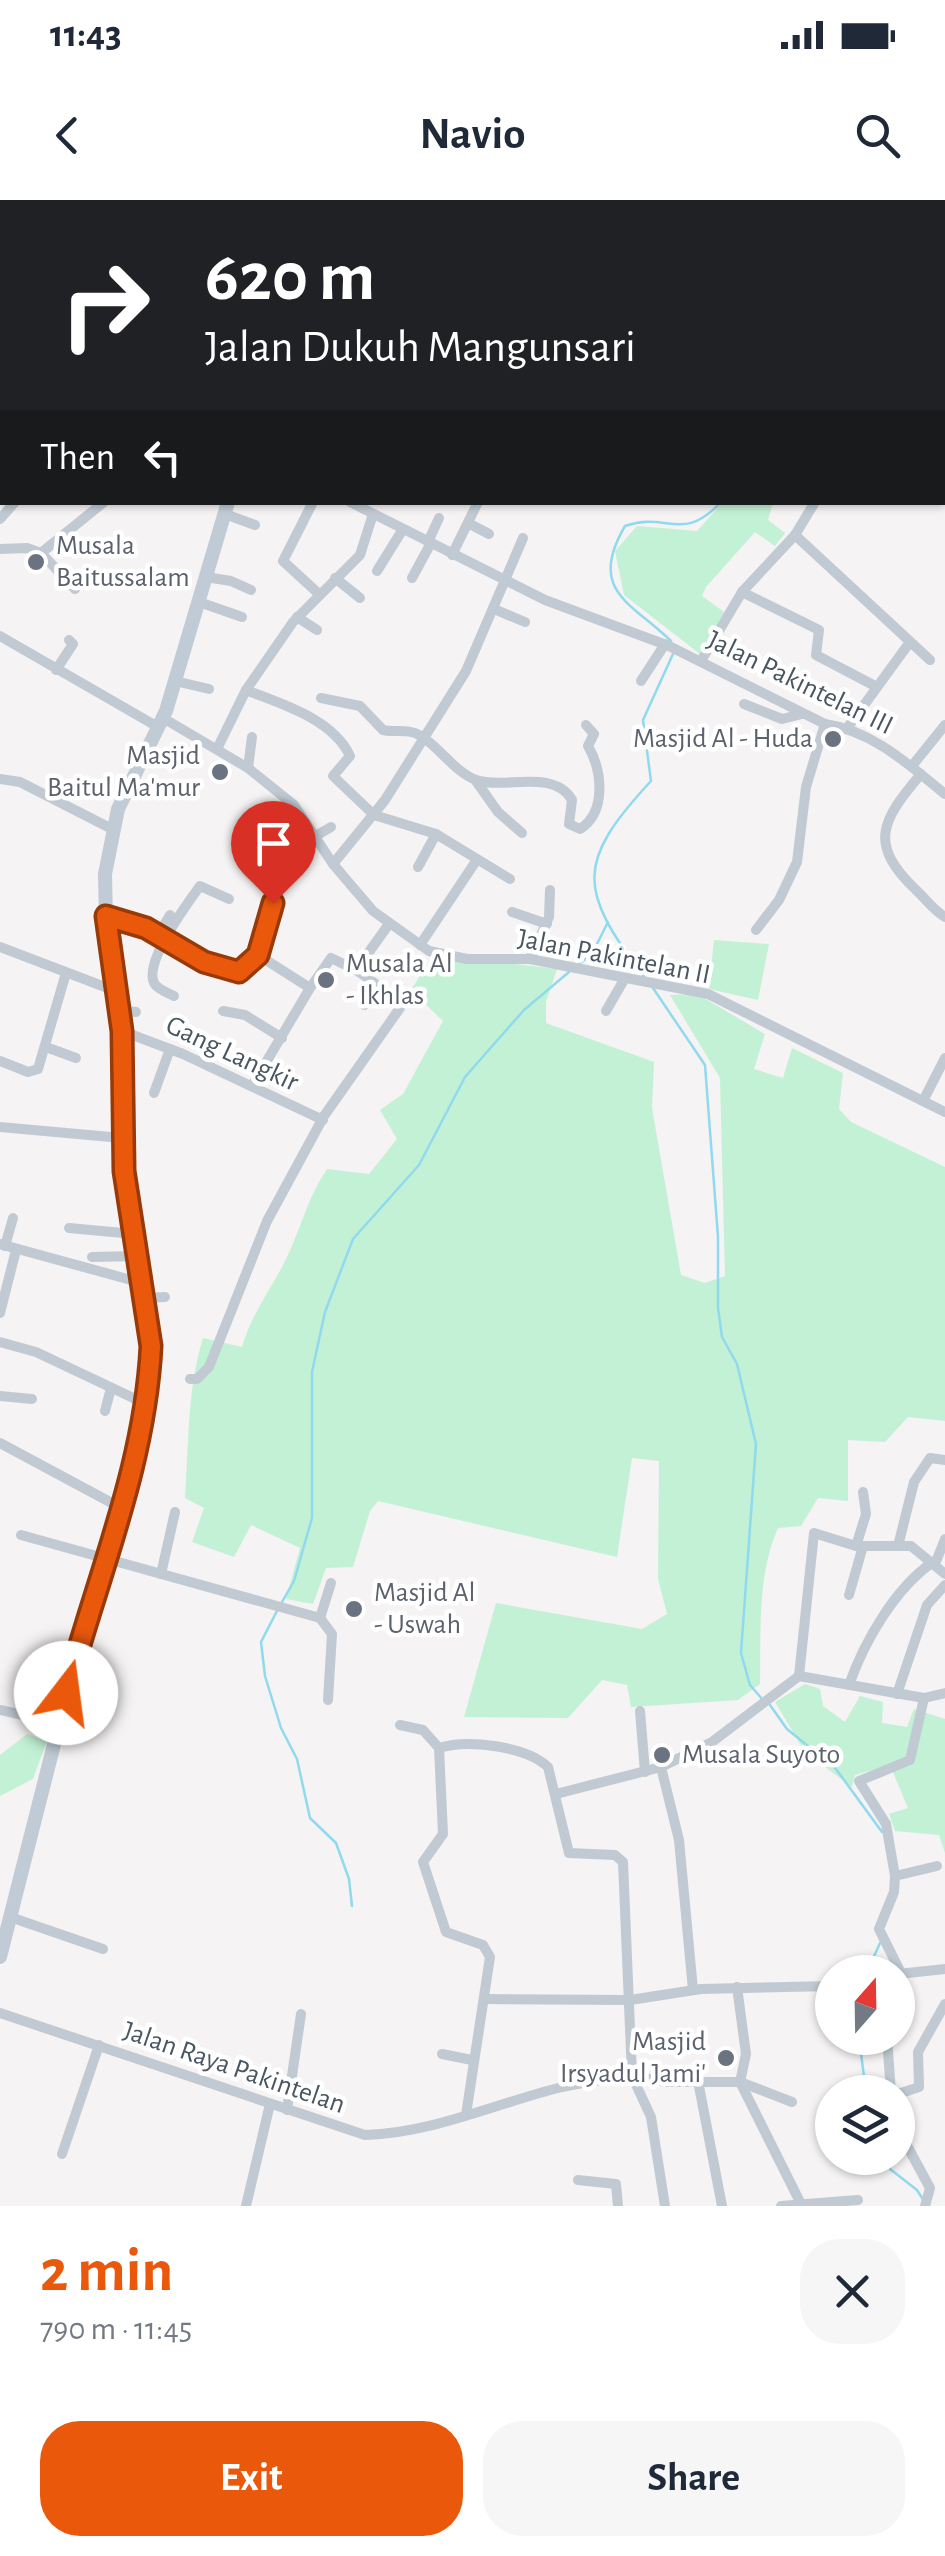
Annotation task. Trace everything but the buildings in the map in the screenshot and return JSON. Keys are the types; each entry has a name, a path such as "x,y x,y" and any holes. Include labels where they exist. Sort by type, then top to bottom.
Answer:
{"main road":[{"path":"0,1958 58,1722 123,1509 146,1404 151,1346 122,1138 122,1031 106,916 105,874 112,829 176,681 226,508"}],"street":[{"path":"41,553 100,505"},
{"path":"311,505 283,561 320,594"},
{"path":"452,555 477,505"},
{"path":"701,661 742,592 795,535 813,505"},
{"path":"226,508 255,525"},
{"path":"217,749 246,690 297,618 360,555 371,510"},
{"name":"Jalan Pakintelan III","path":"371,510 505,580 601,623 682,651 825,724 848,726 916,770 945,794"},
{"path":"412,578 439,518"},
{"path":"468,523 489,534"},
{"path":"377,571 403,530"},
{"path":"795,535 930,660"},
{"path":"333,864 374,815 466,671 523,538"},
{"path":"0,549 27,548 41,553 75,589"},
{"path":"206,577 231,580 251,590"},
{"path":"336,578 360,598"},
{"path":"742,592 819,630 816,655 877,687"},
{"path":"199,602 242,617"},
{"path":"494,609 524,622"},
{"path":"297,618 318,630"},
{"name":"Jalan Pakintelan II","path":"0,636 56,670 248,768 294,805 333,864 388,924 420,945 445,957 530,959 708,994 945,1112"},
{"path":"56,670 73,644 68,640"},
{"path":"848,726 910,642"},
{"path":"641,681 667,645"},
{"path":"176,681 209,690"},
{"path":"246,690 281,704 335,736 350,756 334,778 374,815 436,834 510,879"},
{"path":"321,698 360,706 384,730 408,730 421,736 476,780 498,812 522,833"},
{"path":"744,704 782,719 802,714"},
{"path":"756,930 779,900 797,862 806,787 825,724"},
{"path":"945,725 890,818 884,849 895,871 945,917"},
{"path":"476,780 529,782 560,790 572,800 569,824 584,827 594,813 600,785 595,758 588,746 594,734 586,726"},
{"path":"248,768 252,737"},
{"path":"0,779 20,782 112,829"},
{"path":"106,916 162,937 229,971 248,967 258,955 281,869 313,835 331,826"},
{"path":"418,866 436,834"},
{"path":"420,945 476,860"},
{"path":"162,937 200,886 228,900"},
{"path":"530,959 547,924 550,890"},
{"path":"512,912 547,924"},
{"path":"170,915 155,959 153,980 157,987 174,996"},
{"path":"356,970 388,924"},
{"path":"0,947 118,992"},
{"path":"258,955 310,988"},
{"path":"190,1379 197,1379 209,1367 267,1221 322,1120 400,1008 400,1001 356,970 331,958 252,1086"},
{"path":"0,1060 32,1072 38,1070 66,973"},
{"path":"606,1011 625,978"},
{"path":"364,1005 384,989"},
{"path":"120,1010 136,1012"},
{"path":"223,1012 244,1015 282,1038"},
{"name":"Gang Langkir","path":"122,1031 170,1048 322,1120"},
{"path":"46,1047 76,1058"},
{"path":"154,1093 170,1048"},
{"path":"924,1101 945,1058"},
{"path":"0,1127 122,1138"},
{"path":"0,1314 13,1218"},
{"path":"68,1228 134,1234"},
{"path":"7,1247 165,1298"},
{"path":"92,1257 137,1256"},
{"path":"0,1342 36,1352 146,1404"},
{"path":"104,1410 111,1388"},
{"path":"0,1396 32,1398"},
{"path":"0,1444 123,1509"},
{"path":"898,1546 915,1479 930,1458 945,1460"},
{"path":"849,1595 866,1514 863,1492"},
{"path":"161,1574 175,1512"},
{"path":"556,1794 661,1767 712,1742 799,1676 812,1536 816,1532 860,1546 915,1548 945,1574"},
{"path":"20,1535 320,1618 332,1634 328,1700"},
{"path":"848,1685 868,1639 918,1574 934,1563 945,1539"},
{"path":"320,1618 331,1582"},
{"path":"898,1694 928,1605 945,1585"},
{"path":"799,1676 924,1698 945,1692"},
{"path":"891,1955 879,1929 895,1888 886,1824 858,1782 910,1760 924,1698"},
{"path":"0,1710 58,1722"},
{"path":"640,1712 644,1772"},
{"path":"400,1725 423,1730 439,1748 443,1834 424,1858 424,1869 446,1932 488,1950 486,1999 478,2016 466,2115"},
{"path":"439,1748 476,1745 539,1760 548,1767 568,1853 615,1855 622,1862 632,2076 651,2118 665,2206"},
{"path":"661,1767 679,1840 693,1990"},
{"path":"895,1876 936,1866"},
{"path":"10,1917 103,1950"},
{"path":"915,1973 945,1970"},
{"path":"486,1999 630,2000 693,1990 815,1986"},
{"path":"737,1988 746,2054 740,2082 801,2205"},
{"path":"915,2088 918,2052 945,2004"},
{"name":"Jalan Raya Pakintelan","path":"0,2014 365,2134 404,2132 562,2087 632,2076 740,2082 792,2102"},
{"path":"287,2110 302,2014"},
{"path":"62,2154 99,2045"},
{"path":"442,2054 472,2060"},
{"path":"698,2081 722,2206"},
{"path":"246,2206 270,2104"},
{"path":"915,2160 930,2188 926,2204"},
{"path":"578,2180 616,2184 618,2206"},
{"path":"781,2206 858,2200"}],"green space":[{"path":"720,505 772,505 768,520 785,533 775,546 755,532 706,587 702,596 724,612 700,654 624,595 615,551 637,526 697,531"},
{"path":"714,940 769,944 758,1000 709,989"},
{"path":"434,954 557,969 546,1002 546,1023 654,1062 652,1108 681,1275 705,1283 725,1276 720,1078 670,995 697,994 765,1034 754,1069 783,1078 792,1048 843,1073 839,1109 851,1122 945,1167 945,1421 908,1417 885,1442 848,1440 848,1501 818,1498 801,1526 778,1528 763,1584 760,1684 738,1700 631,1707 627,1685 602,1680 568,1718 464,1717 496,1603 642,1629 667,1614 658,1579 659,1461 632,1458 617,1557 378,1501 370,1511 353,1567 326,1568 313,1604 286,1599 300,1548 251,1525 234,1557 192,1542 204,1508 185,1498 191,1397 203,1338 242,1347 327,1169 369,1174 397,1139 380,1110 403,1094 443,1021 411,990"},
{"path":"805,1684 820,1689 823,1706 845,1722 860,1696 883,1702 882,1723 907,1727 914,1709 945,1719 945,1853 939,1835 895,1831 889,1814 908,1808 890,1765 855,1775 852,1787 805,1752 775,1702"},
{"path":"27,1734 47,1741 33,1779 0,1796 0,1755"}],"waterway":[{"path":"671,641 619,593 612,581 614,548 625,526 640,522 685,524 718,505"},
{"path":"645,978 607,922 597,899 594,877 598,856 609,834 651,781 643,720 673,654"},
{"path":"579,964 592,954 608,922"},
{"path":"282,1602 294,1581 312,1518 312,1372 325,1312 353,1239 419,1165 465,1077 524,1010 569,972"},
{"path":"653,988 705,1065 718,1237 718,1308 722,1337 737,1364 756,1444 741,1653 750,1685 763,1700"},
{"path":"278,1609 261,1642 265,1676 281,1728 297,1759 310,1818 336,1843 349,1879 352,1906"},
{"path":"770,1705 787,1729 836,1769 882,1832"},
{"path":"875,1955 880,1943"},
{"path":"861,2055 864,2075"},
{"path":"898,2175 924,2201"}],"place":[{"name":"Musala Baitussalam","path":"36,562"},
{"name":"Masjid Al - Huda","path":"833,739"},
{"name":"Masjid Baitul Ma'mur","path":"220,772"},
{"name":"Musala Al - Ikhlas","path":"326,980"},
{"name":"Masjid Al - Uswah","path":"354,1609"},
{"name":"Musala Suyoto","path":"662,1755"},
{"name":"Masjid Irsyadul Jami'","path":"726,2058"}],"route":[{"path":"66,1693 130,1493 150,1372 151,1346 124,1171 120,1106 122,1031 106,916 146,928 204,962 239,972 258,955 273,903"}]}
